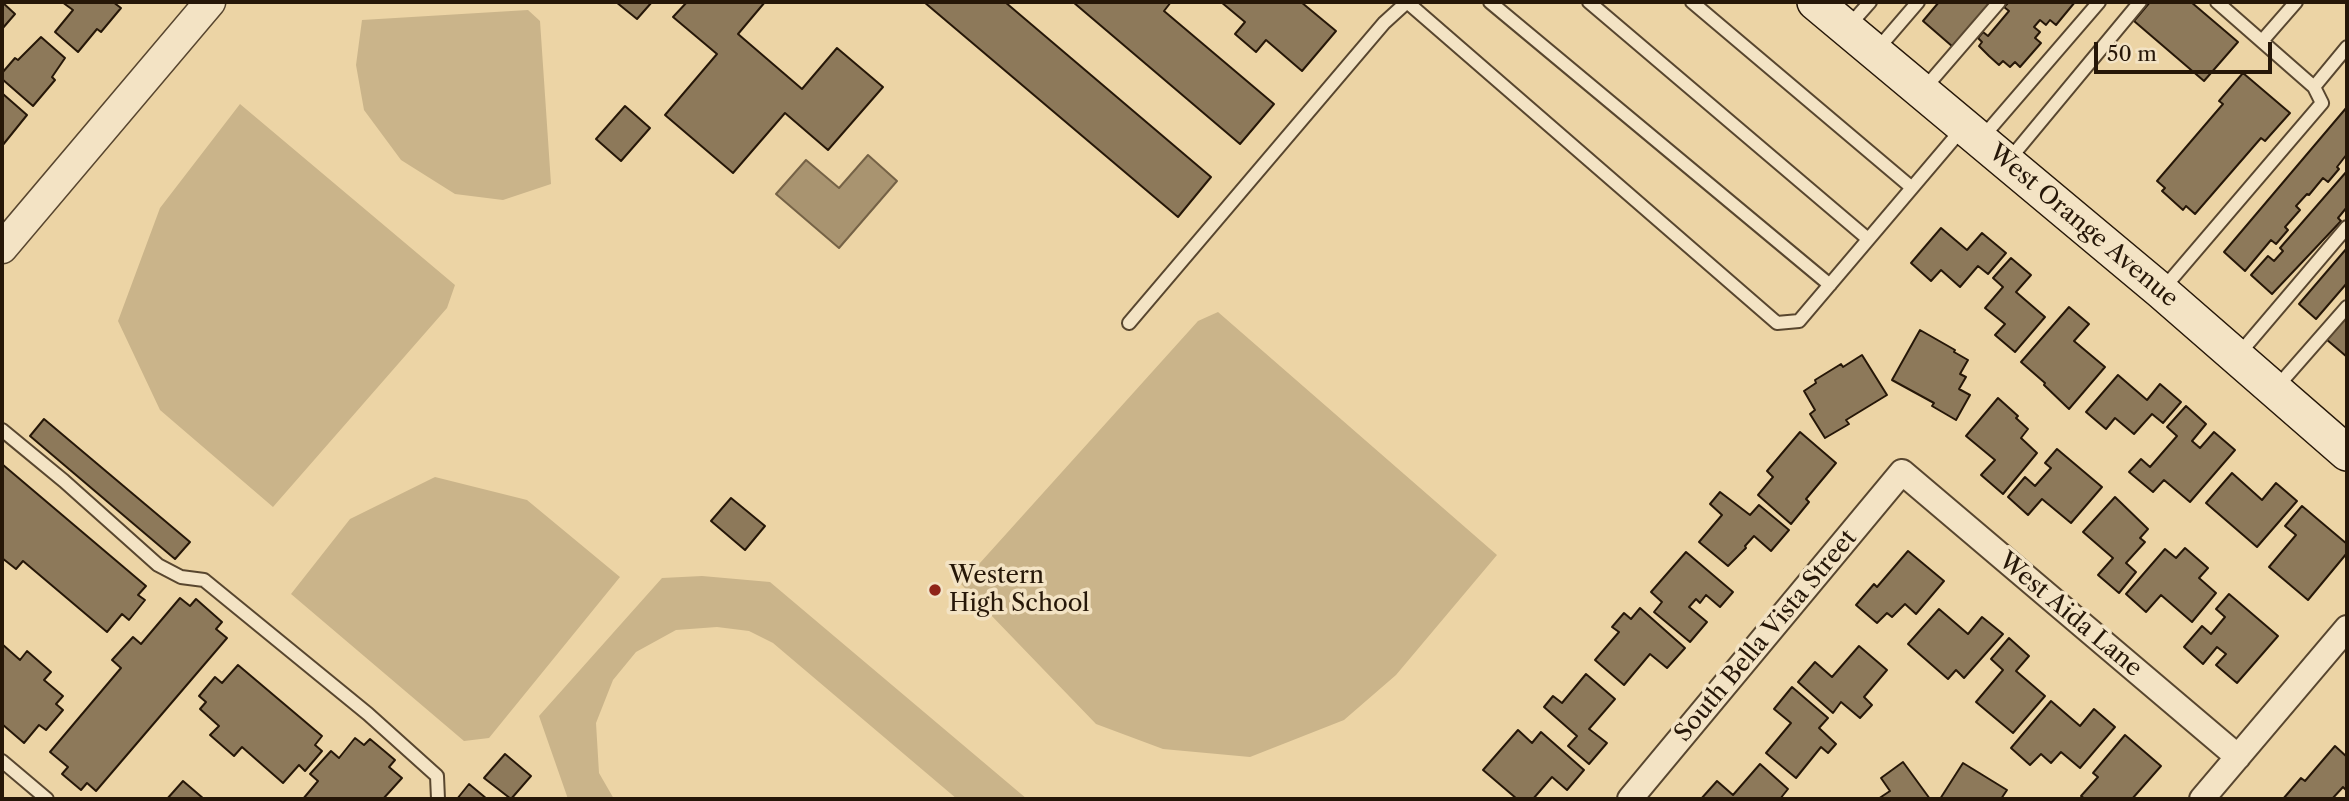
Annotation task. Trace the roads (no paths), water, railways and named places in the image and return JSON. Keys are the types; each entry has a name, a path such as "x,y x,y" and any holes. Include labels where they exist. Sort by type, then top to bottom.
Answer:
{"main road":[{"name":"West Orange Avenue","path":"1815,2 2008,162 2347,453"}],"street":[{"path":"2,248 210,2"},
{"name":"West Aida Lane","path":"1902,472 2238,757"},
{"name":"South Bella Vista Street","path":"1630,799 1902,472"},
{"path":"2202,799 2347,628"}],"lane":[{"path":"1129,323 1384,23 1407,2 1777,323 1799,321 1911,187 1973,133 2099,2"},
{"path":"1490,2 1830,285"},
{"path":"1589,2 1868,239"},
{"path":"1692,2 1911,187"},
{"path":"1847,28 1870,2"},
{"path":"1875,52 1918,2"},
{"path":"1922,91 1999,2"},
{"path":"2008,162 2140,2"},
{"path":"2161,292 2322,103 2314,87 2217,2"},
{"path":"2262,41 2296,2"},
{"path":"2314,87 2347,47"},
{"path":"2236,357 2347,227"},
{"path":"2274,390 2347,307"},
{"path":"2,430 158,565 181,577 204,580 368,714 437,776 438,799"},
{"path":"2,761 47,799"}],"place":[{"name":"Western High School","path":"935,590"}]}
